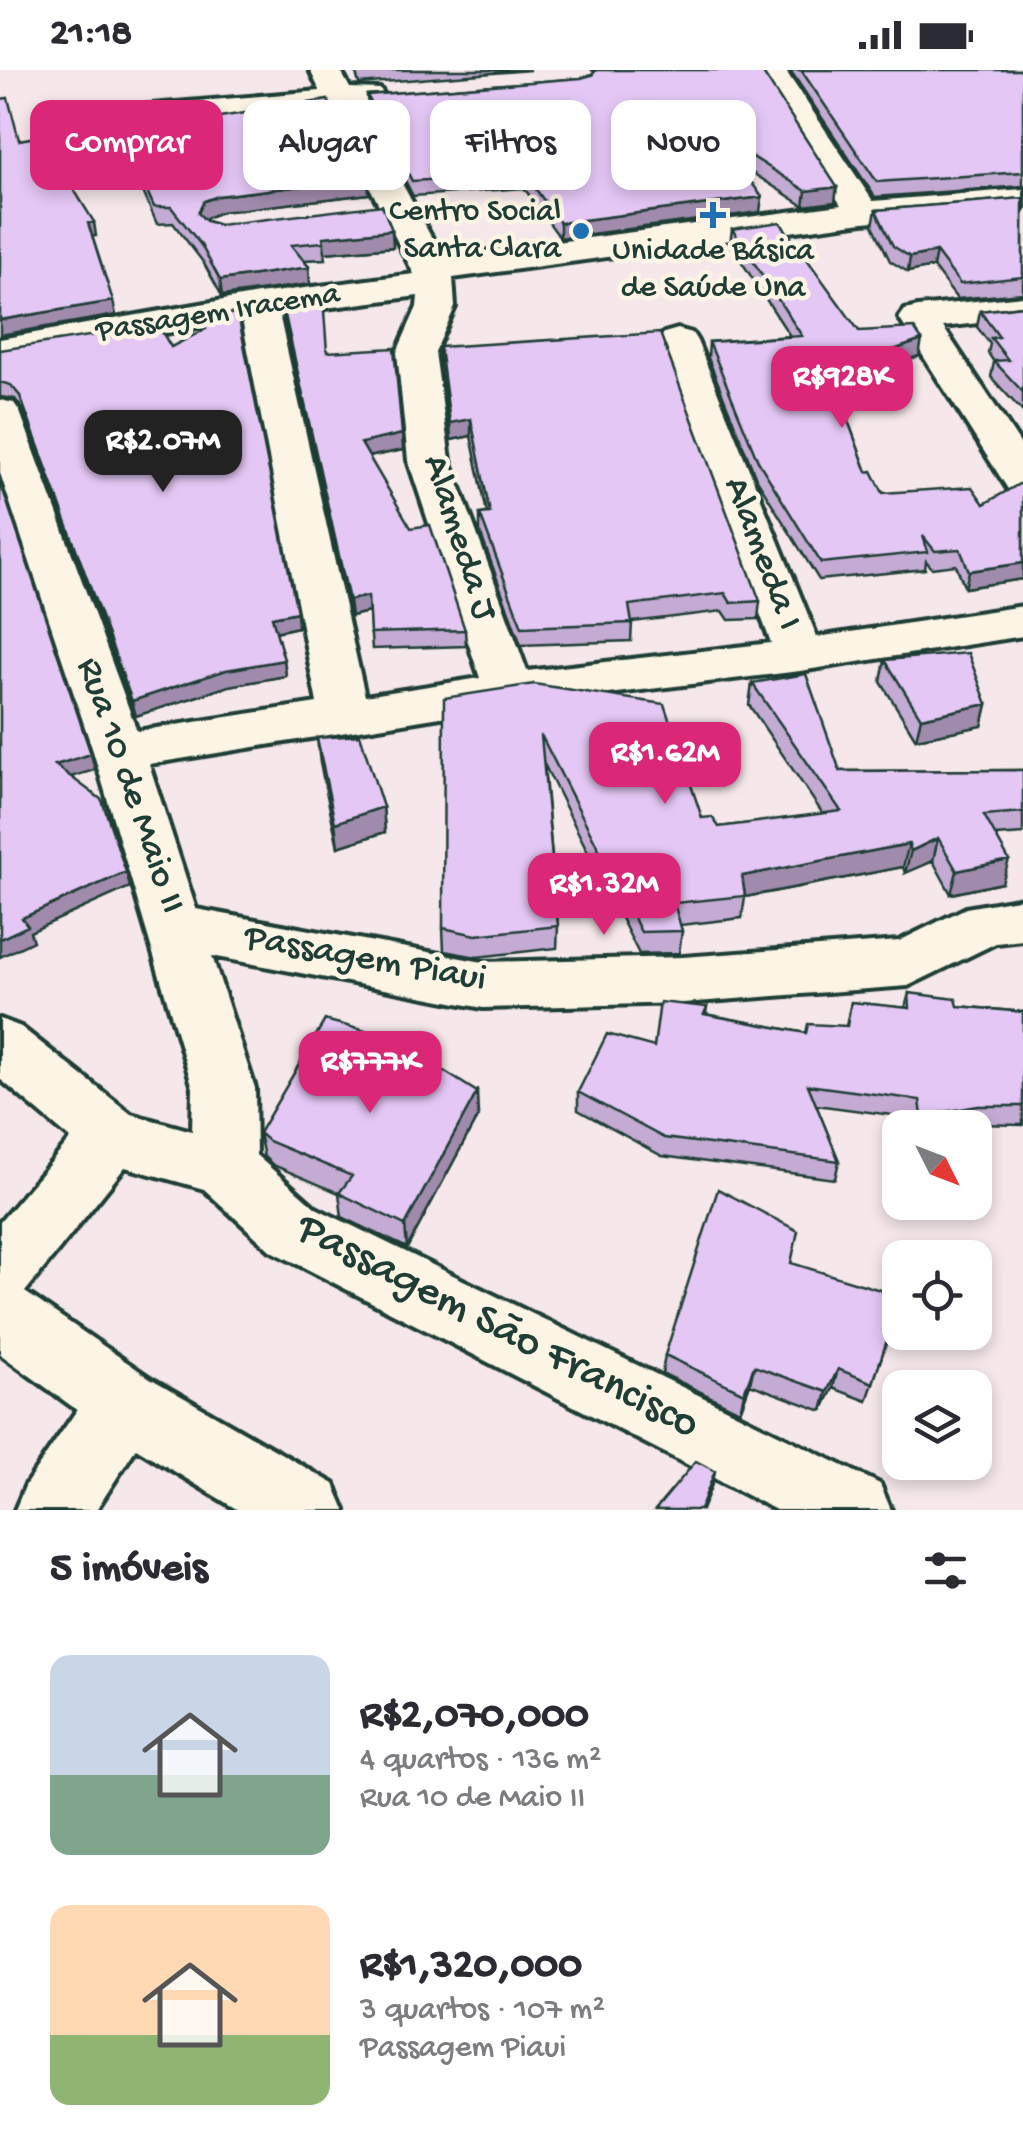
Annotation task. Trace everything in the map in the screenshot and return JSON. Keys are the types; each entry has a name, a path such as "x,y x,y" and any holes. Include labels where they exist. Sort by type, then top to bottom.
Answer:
{"street":[{"path":"770,70 863,212"},
{"path":"223,102 333,84 396,94"},
{"path":"333,84 433,276"},
{"name":"Passagem Iracema","path":"0,350 433,276 863,212 1021,183"},
{"path":"358,210 396,206"},
{"name":"Alameda J","path":"433,276 436,307 416,352 428,460 509,690"},
{"path":"258,305 344,714"},
{"path":"1023,307 918,318 1023,480"},
{"name":"Alameda I","path":"678,341 800,654"},
{"name":"Rua 10 de Maio II","path":"0,412 119,752 224,1088 224,1167"},
{"path":"119,752 344,714 800,654 1023,620"},
{"name":"Passagem Piaui","path":"176,927 483,985 682,980 908,963 986,923 1023,918"},
{"name":"Passagem São Francisco","path":"0,1044 112,1136 224,1167 293,1228 854,1510"},
{"path":"0,1272 112,1136"},
{"path":"0,1314 125,1402 308,1510"},
{"path":"52,1510 125,1402"}],"building":[{"path":"596,70 761,70 837,187 806,191 756,159 756,100 611,100 611,190 756,189 762,197 560,223 536,190 591,190 591,100 430,100 430,180 412,181 410,100 370,100 367,95 592,75"},
{"path":"801,70 1023,70 1023,172 877,182"},
{"path":"8,98 19,140 30,138 30,190 74,190 94,222 88,223 113,301 0,320 0,99"},
{"path":"243,113 243,190 268,190 204,201 198,213 206,221 219,225 382,205 392,230 323,237 324,242 291,245 309,267 220,280 201,245 171,207 154,207 147,190 223,190 223,116"},
{"path":"1023,198 1023,277 960,284 936,252 910,257 893,246 876,210"},
{"path":"780,222 859,331 914,328 922,340 830,372 867,472 872,471 883,493 972,487 984,504 1023,484 1023,563 969,571 960,549 935,551 923,536 928,552 821,563 758,461 709,342 802,336 732,229"},
{"path":"323,297 327,352 394,348 402,434 361,443 411,528 430,525 465,630 370,633 368,596 349,600 282,302"},
{"path":"1023,306 1023,392 994,361 1008,360 991,338 999,337 980,311"},
{"path":"237,309 297,612 272,617 284,660 226,670 132,701 20,396 11,385 0,382 0,350 158,325 171,347 206,329 201,318 237,313"},
{"path":"660,333 760,601 731,603 725,593 629,605 632,623 522,627 480,514 490,513 471,419 450,423 440,347"},
{"path":"0,481 91,754 55,765 102,800 126,872 22,918 28,926 0,939"},
{"path":"968,653 987,704 921,718 885,660"},
{"path":"806,674 840,771 1023,770 1023,812 984,815 1009,860 957,871 938,838 911,851 909,844 742,876 745,896 674,903 682,931 641,932 541,735 558,926 476,935 443,928 444,698 534,684 664,704 702,818 712,817 719,827 841,811 752,683"},
{"path":"360,735 383,807 335,823 317,738"},
{"path":"909,993 956,999 958,1006 1023,1012 1023,1106 921,1110 920,1100 808,1085 839,1161 664,1138 578,1092 607,1034 654,1047 660,1002 707,1007 704,1014 806,1033 808,1024 847,1026 851,1002 910,1008"},
{"path":"325,1020 391,1038 477,1092 405,1225 339,1193 352,1176 268,1141 259,1133"},
{"path":"718,1189 798,1231 791,1263 882,1291 884,1350 873,1383 838,1369 827,1392 754,1366 744,1393 665,1355"},
{"path":"696,1461 715,1471 700,1510 655,1510"}],"place":[{"name":"Unidade Básica de Saúde Una","path":"713,215"},
{"name":"Centro Social Santa Clara","path":"581,231"}]}
